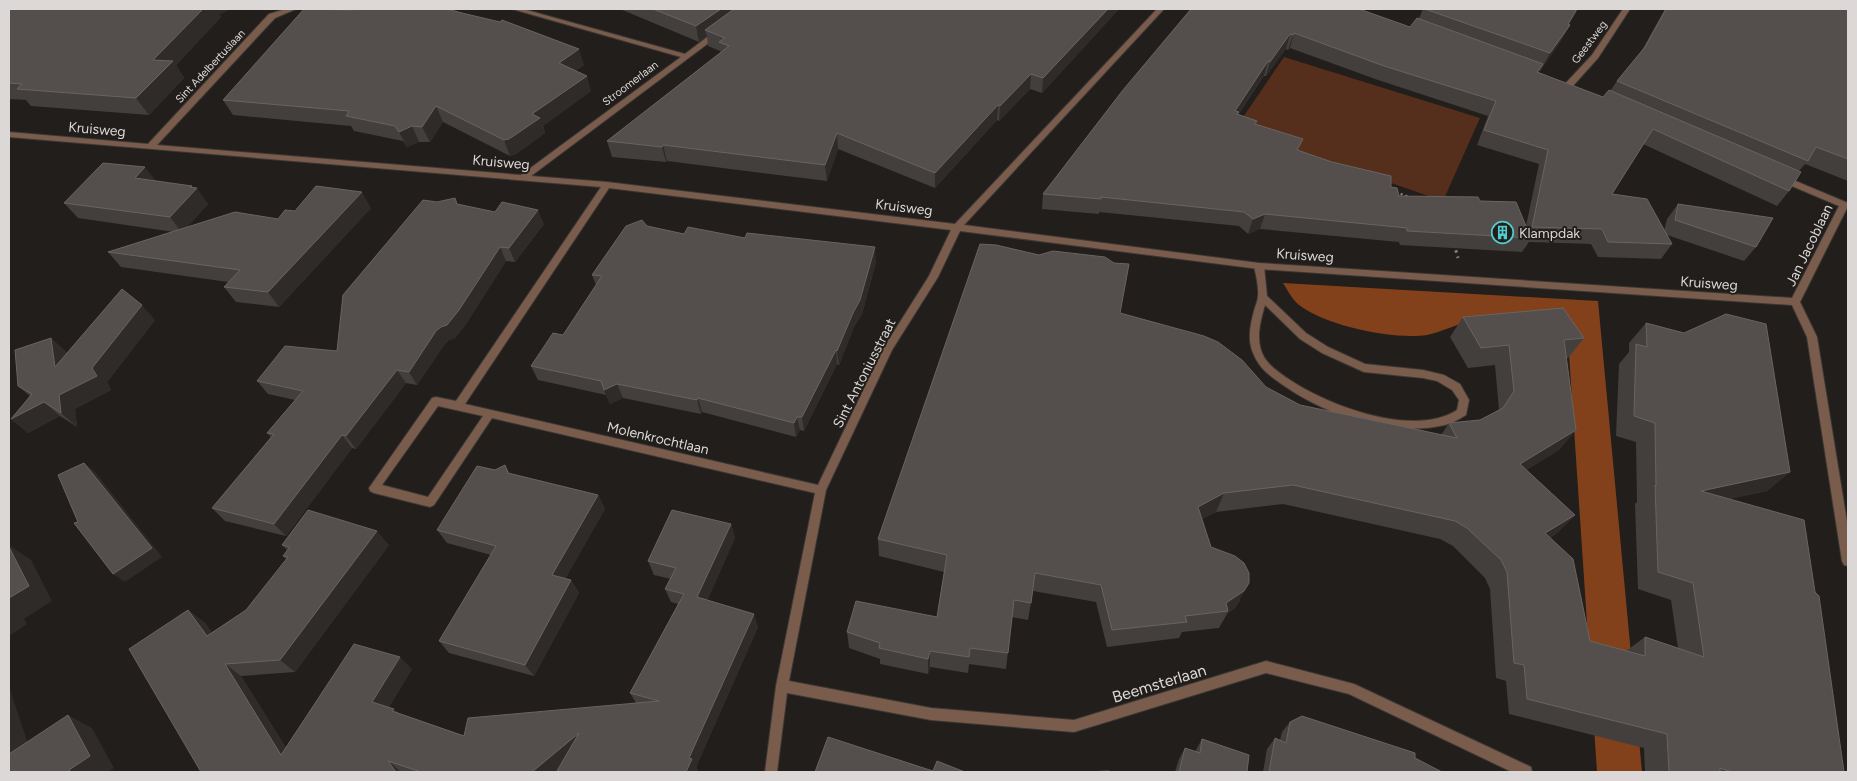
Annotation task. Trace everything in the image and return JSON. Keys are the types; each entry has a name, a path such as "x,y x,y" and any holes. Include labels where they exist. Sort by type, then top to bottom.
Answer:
{"street":[{"name":"Sint Adelbertuslaan","path":"150,147 272,16 292,9"},
{"path":"516,9 685,56"},
{"name":"Sint Antoniusstraat","path":"771,772 782,686 820,490 888,349 933,277 957,227 1161,9"},
{"name":"Geestweg","path":"1568,86 1596,56 1626,9"},
{"name":"Stroomerlaan","path":"524,177 722,30"},
{"path":"1559,83 1577,90"},
{"name":"Kruisweg","path":"9,135 524,177 957,227 1259,266 1796,302"},
{"path":"1773,174 1846,205"},
{"path":"458,406 607,186"},
{"name":"Jan Jacoblaan","path":"1846,205 1796,302 1812,337 1848,561"},
{"path":"1259,266 1263,297 1255,322 1254,339 1259,356 1269,369 1291,386 1339,410 1393,422 1446,421 1462,412 1464,400 1456,387 1440,378 1423,374 1364,368 1346,361 1324,350 1303,336 1263,297"},
{"name":"Molenkrochtlaan","path":"490,413 430,502 374,488 436,401 490,413 820,490"},
{"name":"Beemsterlaan","path":"782,686 931,714 1074,726 1266,667 1350,688 1526,772"}],"path":[{"path":"1391,191 1417,200"},
{"path":"1451,235 1465,280"}],"shaded area":[{"path":"1284,57 1480,118 1443,201 1235,129"},
{"path":"1283,283 1598,301 1642,772 1597,772 1567,324 1509,321 1469,322 1427,335 1413,336 1379,333 1343,325 1311,313 1297,303"}],"building":[{"path":"9,9 203,9 153,60 173,61 136,98 17,89 22,84 9,83"},
{"path":"304,9 447,9 500,22 502,20 579,49 559,63 587,76 532,114 540,118 509,139 504,140 436,106 422,127 412,126 399,132 395,126 346,116 349,111 223,100"},
{"path":"653,9 721,9 696,26"},
{"path":"734,9 1108,9 1043,78 1031,74 1000,106 998,105 935,173 837,133 825,165 663,145 662,147 607,141 729,46 719,42 725,38 705,30"},
{"path":"1191,9 1359,9 1410,27 1417,18 1543,64 1537,72 1603,97 1609,90 1801,172 1789,191 1653,129 1612,194 1647,199 1672,244 1608,242 1602,229 1532,227 1548,150 1484,130 1496,101 1384,66 1294,33 1293,35 1290,34 1270,62 1268,61 1235,111 1239,112 1237,114 1257,121 1255,124 1303,139 1297,150 1332,162 1391,176 1391,187 1397,188 1399,196 1478,197 1480,201 1516,202 1531,238 1407,231 1407,228 1265,214 1253,219 1244,212 1101,197 1101,199 1043,194 1123,90"},
{"path":"1425,9 1577,9 1568,24 1570,25 1550,53"},
{"path":"1666,9 1848,9 1848,159 1816,147 1808,161 1617,81 1645,47"},
{"path":"103,163 145,167 135,178 197,188 170,217 64,203"},
{"path":"316,186 362,192 268,292 224,287 240,270 108,252 235,212 278,219 285,210 295,211"},
{"path":"455,198 457,204 495,212 502,202 538,210 509,248 500,247 459,310 447,325 436,331 409,372 397,370 346,436 342,435 274,524 212,508 274,434 267,433 303,391 257,381 285,346 337,351 343,295 423,200 437,202"},
{"path":"1678,204 1773,218 1756,247 1675,220"},
{"path":"642,220 647,226 684,234 688,227 745,238 747,233 875,247 860,300 837,351 802,417 797,417 794,423 698,398 697,400 617,384 604,390 601,381 531,366 553,333 563,335 602,276 592,275 626,226"},
{"path":"980,244 996,245 1039,255 1053,251 1105,257 1114,263 1129,264 1120,313 1204,336 1218,342 1242,360 1266,387 1300,405 1457,438 1449,423 1480,420 1503,408 1514,391 1509,345 1481,348 1463,317 1563,308 1584,338 1564,340 1576,430 1520,464 1575,515 1545,533 1573,559 1590,641 1645,656 1645,637 1704,657 1693,583 1658,572 1655,423 1634,416 1636,344 1647,347 1646,323 1684,333 1726,314 1766,324 1790,472 1701,491 1804,520 1815,592 1819,596 1844,772 1732,772 1720,768 1720,772 1669,772 1667,734 1527,699 1524,665 1514,663 1507,572 1501,560 1467,528 1455,521 1293,485 1224,493 1198,507 1211,547 1235,556 1244,563 1249,573 1249,583 1244,591 1226,603 1228,611 1185,616 1187,622 1112,630 1101,585 1035,573 1031,603 1014,600 1008,653 970,648 969,657 930,651 928,659 879,648 880,643 847,632 856,601 937,617 947,555 878,539"},
{"path":"122,289 142,305 92,368 97,376 59,395 61,413 44,402 11,419 32,394 18,386 15,350 51,338 55,367"},
{"path":"84,463 152,548 113,574 74,523 78,522 58,475"},
{"path":"505,465 508,473 598,495 552,575 571,580 525,665 439,641 496,546 437,530 477,466 495,470"},
{"path":"308,510 377,531 280,660 225,664 281,755 354,644 400,657 372,702 394,709 392,711 464,736 468,718 659,701 630,693 684,594 665,589 676,568 648,561 672,510 731,524 697,597 754,614 689,758 692,759 686,772 557,771 579,733 532,772 421,772 388,761 396,772 201,772 129,649 188,610 207,636 246,610 288,557 283,556 290,547 282,545"},
{"path":"9,547 29,586 9,598"},
{"path":"68,715 90,756 69,770 71,772 9,772 9,754"},
{"path":"1302,716 1415,753 1415,758 1442,772 1269,772 1275,738 1286,743 1290,722"},
{"path":"828,737 933,771 937,761 965,772 815,772"},
{"path":"1202,739 1249,755 1247,772 1179,772 1185,748 1200,753"}],"place":[{"name":"Klampdak","path":"1503,233"}]}
